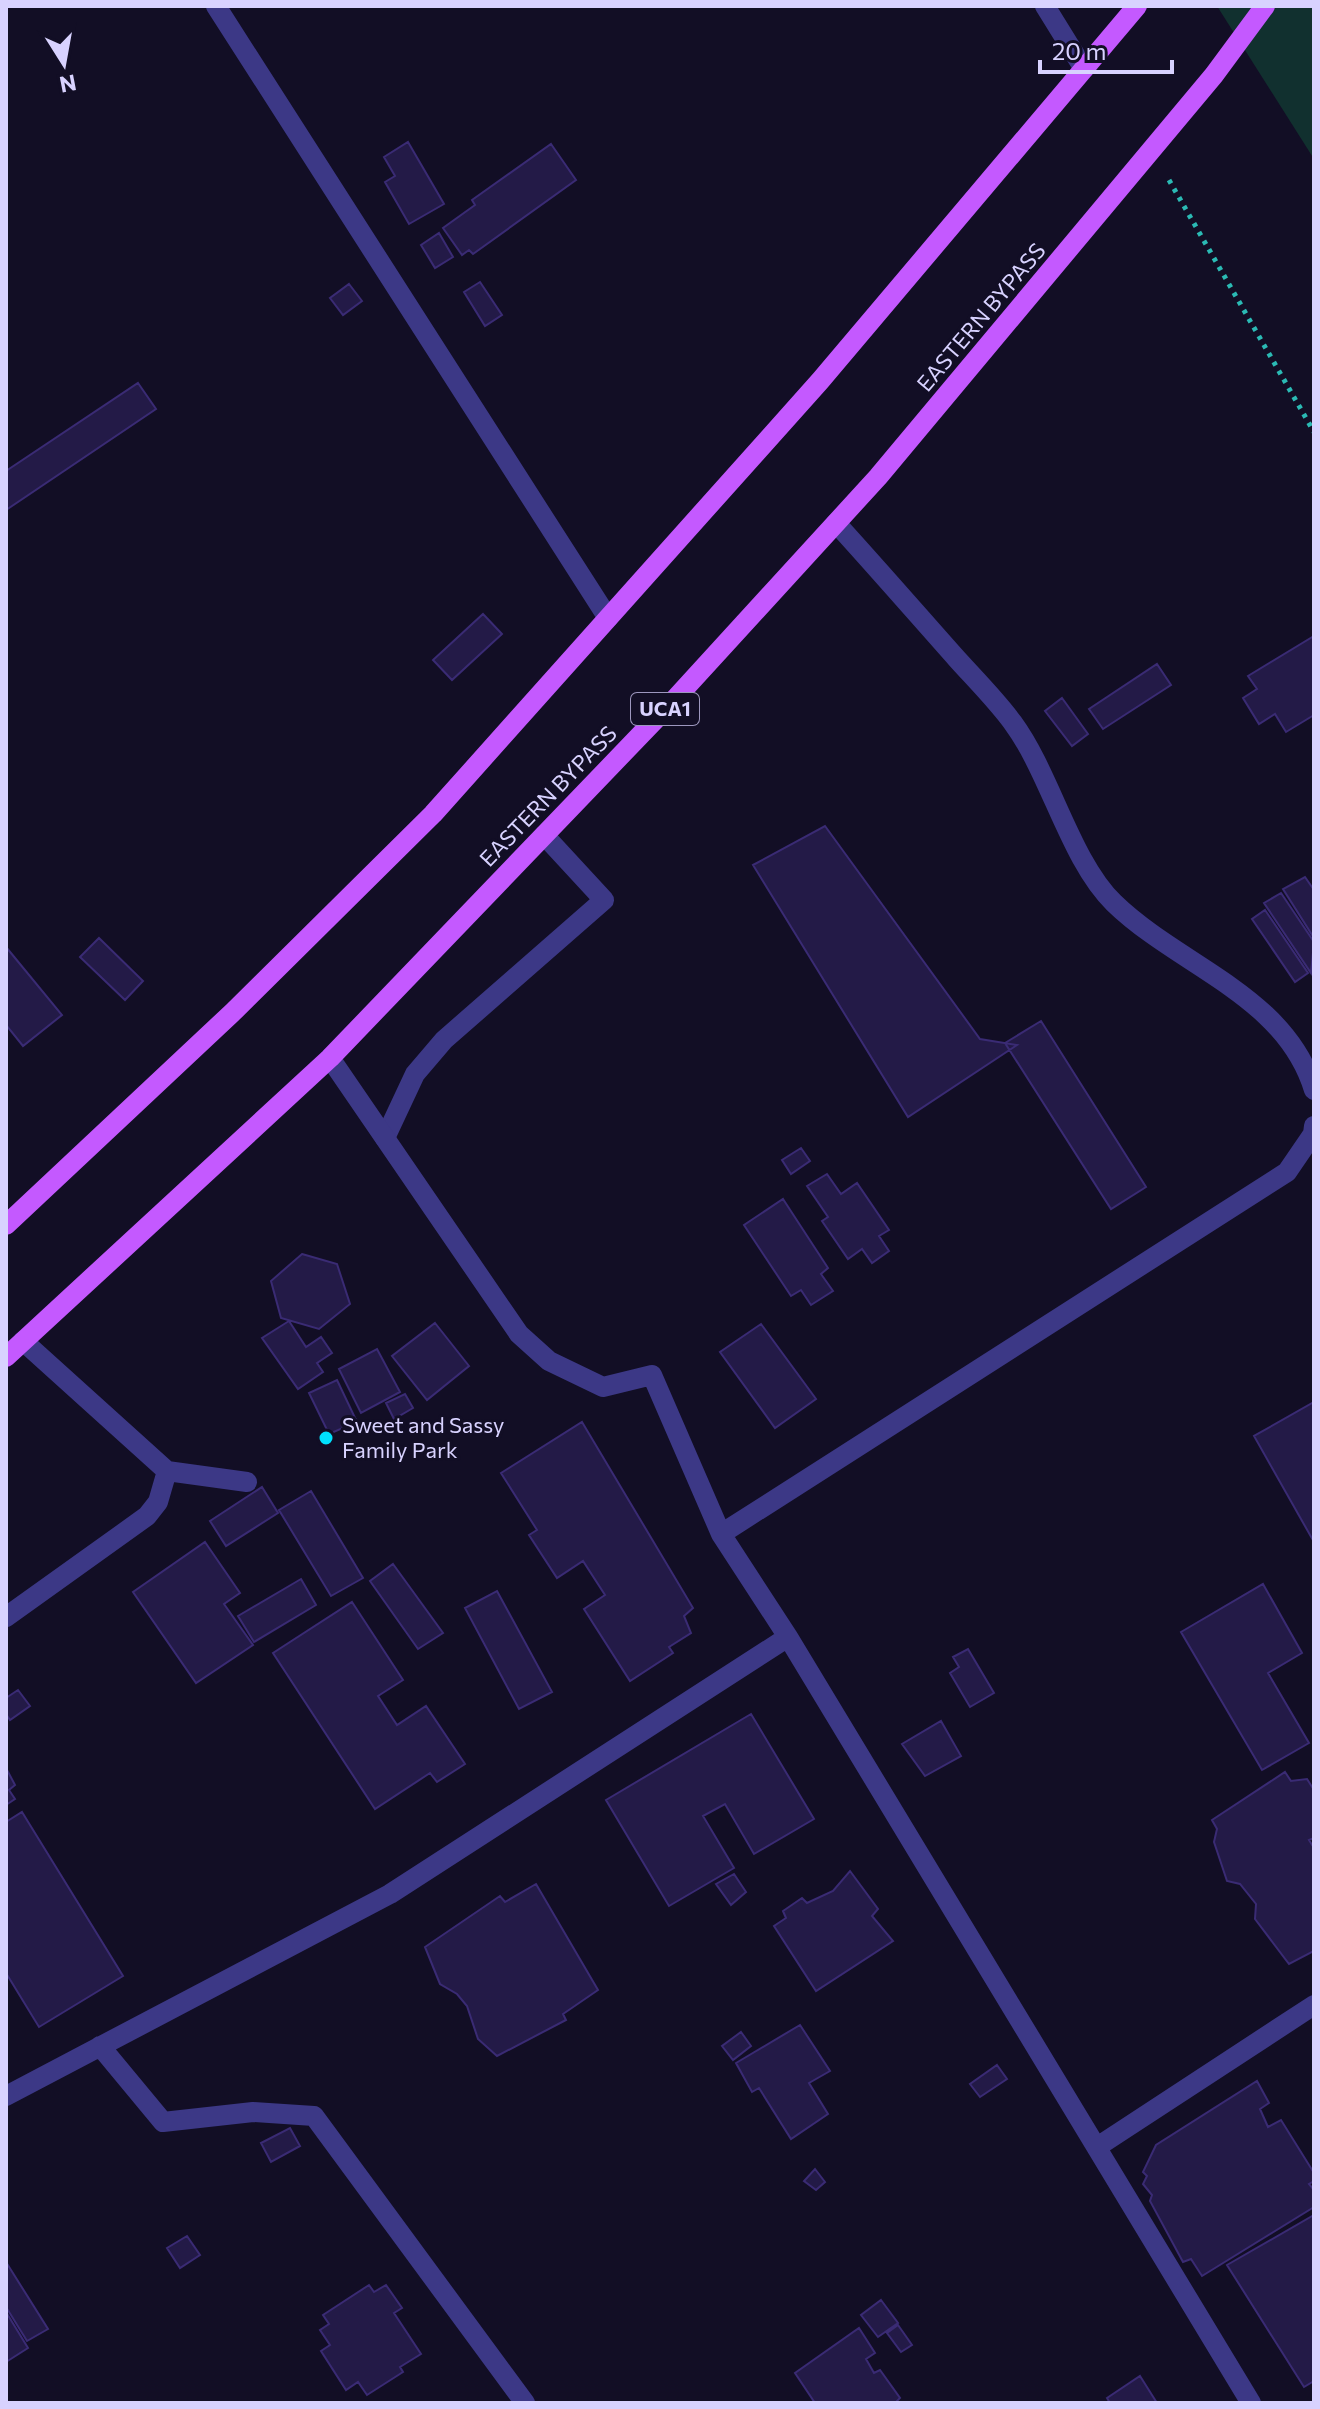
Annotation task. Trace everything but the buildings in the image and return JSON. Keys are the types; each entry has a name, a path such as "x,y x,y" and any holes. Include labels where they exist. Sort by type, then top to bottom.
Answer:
{"main road":[{"path":"6,1225 232,1013 422,825 820,381 1137,6"},
{"name":"EASTERN BYPASS","path":"6,1357 330,1058 675,699 836,523 1153,150 1265,6"}],"street":[{"path":"216,6 608,618"},
{"path":"1045,6 1084,69"},
{"path":"836,523 1013,723 1043,774 1074,843 1112,902 1151,933 1240,993 1287,1034 1307,1068 1314,1090"},
{"path":"385,1138 415,1074 444,1040 604,900 544,835"},
{"path":"330,1058 519,1334 549,1361 603,1387 652,1375 721,1534 788,1637 1251,2403"},
{"path":"721,1534 1287,1172 1313,1134 1314,1126"},
{"path":"23,1341 167,1471 247,1482"},
{"path":"6,1617 147,1516 158,1502 167,1471"},
{"path":"6,2096 390,1894 788,1637"},
{"path":"1097,2147 1314,2005"},
{"path":"100,2046 163,2122 253,2112 314,2116 525,2403"}],"path":[{"path":"1153,150 1314,432"}],"green space":[{"path":"1217,6 1314,6 1314,159"}],"place":[{"name":"Sweet and Sassy Family Park","path":"326,1438"}]}
